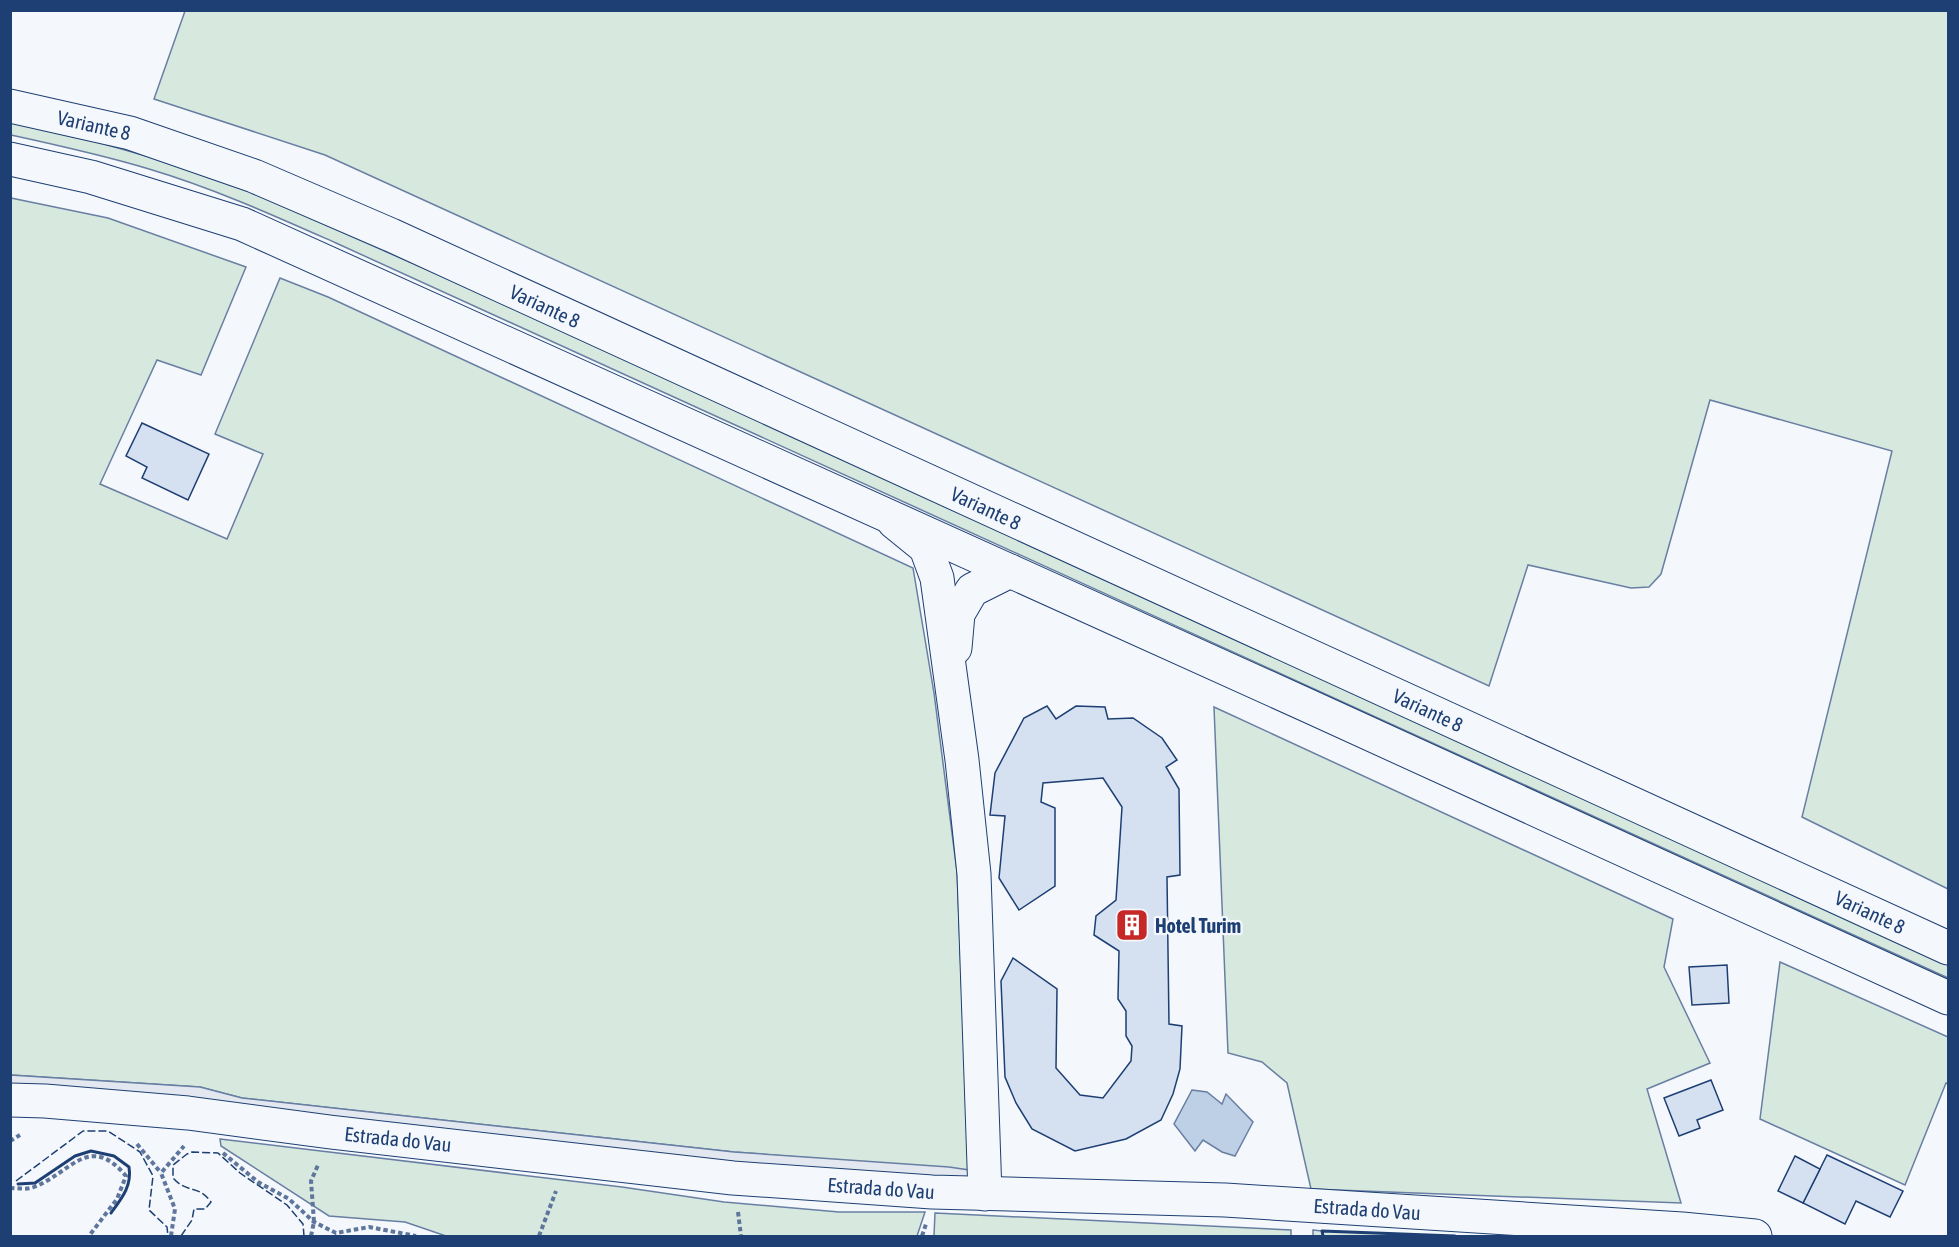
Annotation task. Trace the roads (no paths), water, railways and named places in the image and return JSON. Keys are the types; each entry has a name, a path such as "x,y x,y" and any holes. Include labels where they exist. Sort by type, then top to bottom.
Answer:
{"main road":[{"name":"Variante 8","path":"10,106 130,133 254,176 380,231 1948,948"},
{"path":"10,159 91,177 242,224 1948,998"},
{"path":"886,515 926,548 937,578 962,760 974,874 985,1194"},
{"path":"952,694 958,614 972,590 1010,571"},
{"name":"Estrada do Vau","path":"10,1100 188,1113 330,1132 733,1178 985,1194 1226,1200 1682,1229 1755,1236"}],"water":[{"path":"1192,1090 1207,1092 1222,1104 1226,1094 1253,1122 1235,1156 1222,1152 1203,1140 1195,1151 1174,1124"}],"place":[{"name":"Hotel Turim","path":"1132,925"}]}
